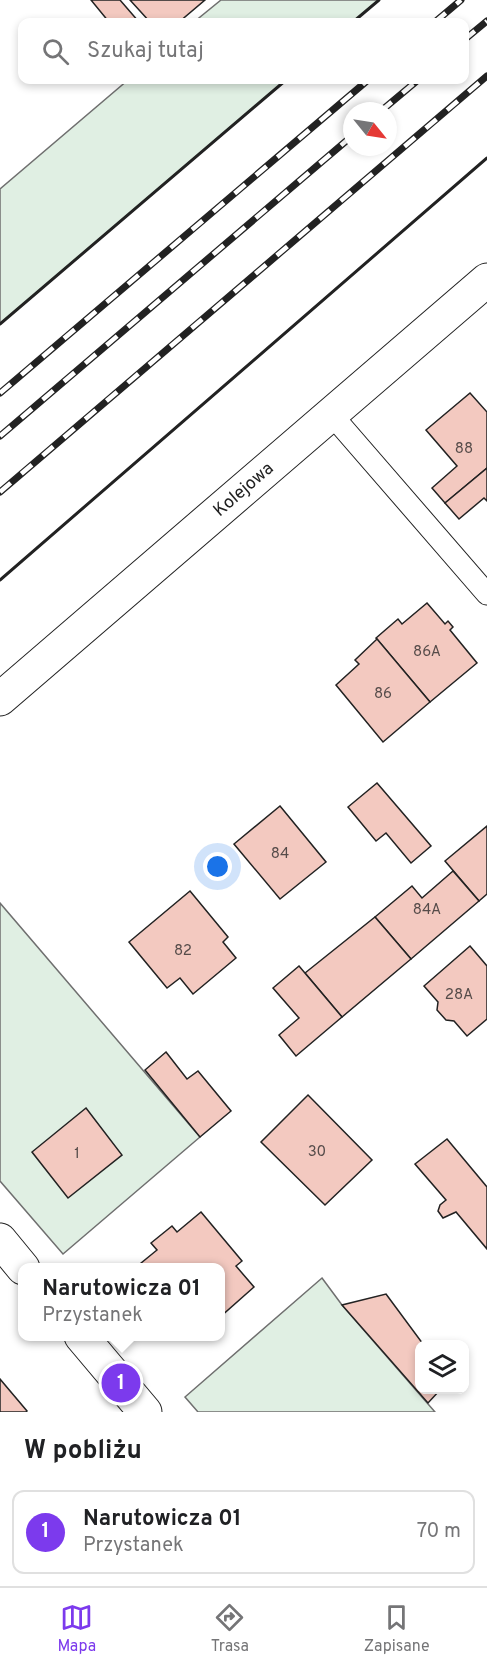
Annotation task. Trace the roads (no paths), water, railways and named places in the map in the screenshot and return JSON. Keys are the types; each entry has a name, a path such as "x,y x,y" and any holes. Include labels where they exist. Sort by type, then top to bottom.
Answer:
{"street":[{"name":"Kolejowa","path":"0,699 487,280"},
{"path":"0,1240 19,1263"},
{"path":"85,1341 146,1412"}],"lane":[{"path":"331,414 487,594"}],"railway":[{"path":"440,18 461,0"},
{"path":"469,36 487,21"},
{"path":"0,492 487,76"},
{"path":"0,393 363,84"},
{"path":"392,102 413,84"},
{"path":"0,436 343,144"}],"place":[{"name":"Narutowicza 01","path":"121,1383"}]}
